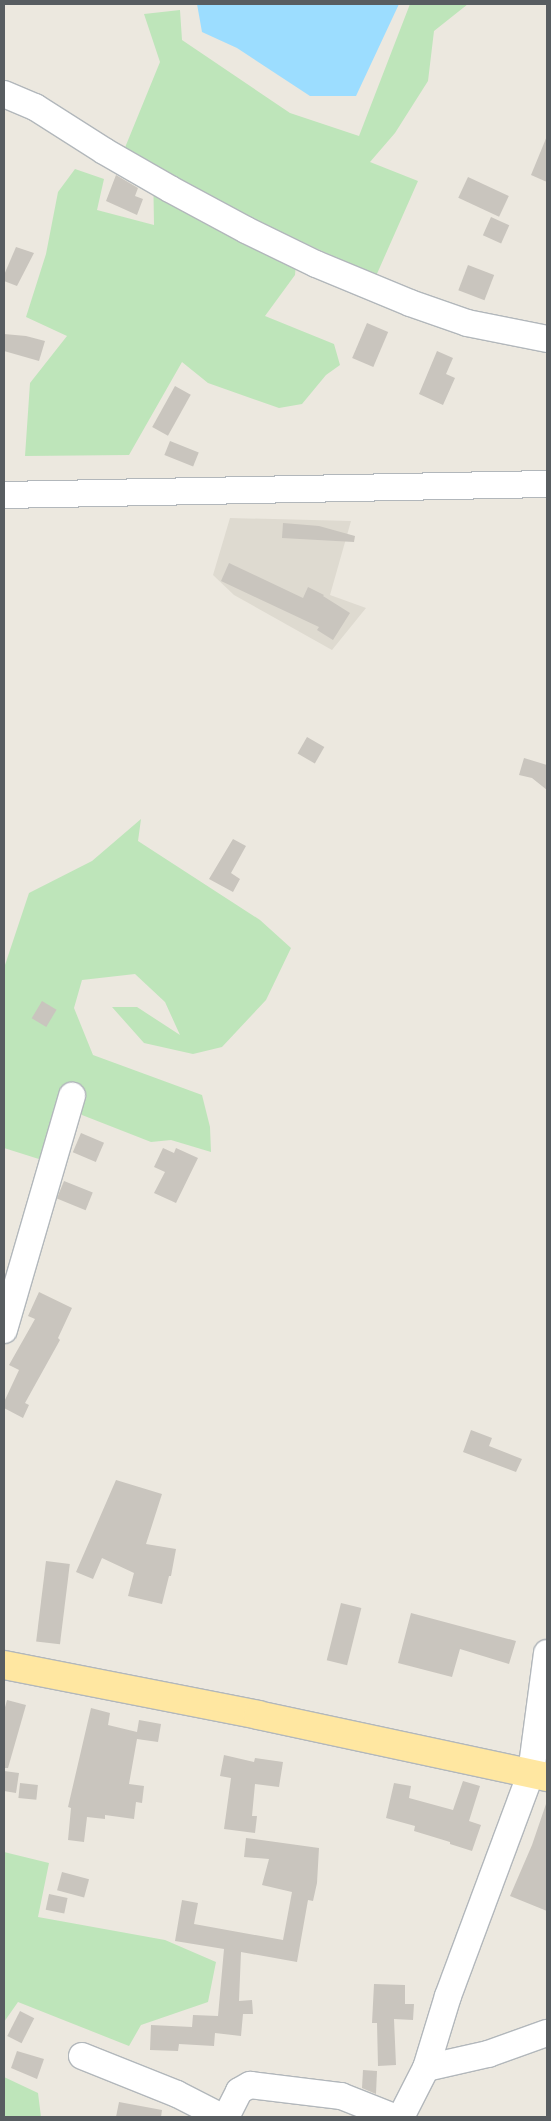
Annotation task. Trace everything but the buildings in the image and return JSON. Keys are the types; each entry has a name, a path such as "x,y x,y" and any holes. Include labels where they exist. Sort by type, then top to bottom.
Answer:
{"main road":[{"path":"4,1666 258,1715 539,1775"}],"street":[{"path":"4,94 34,107 104,151 204,207 316,264 410,303 466,323 547,339"},
{"path":"4,495 547,484"},
{"path":"4,1330 72,1096"},
{"path":"401,2117 426,2068 448,1996 539,1775 547,1653"},
{"path":"426,2068 488,2054 547,2033"},
{"path":"82,2056 177,2094 222,2117"},
{"path":"226,2117 239,2091 250,2084 341,2096 394,2117"}],"shaded area":[{"path":"230,518 351,521 330,595 366,608 332,650 234,595 213,575"}],"green space":[{"path":"410,4 468,4 434,31 428,81 395,133 370,162 418,181 376,276 298,240 295,275 265,316 334,344 340,365 326,375 302,404 279,408 208,383 182,362 129,455 25,456 30,383 67,336 26,317 46,254 58,192 75,169 104,179 97,210 154,225 153,166 124,150 160,62 144,14 180,10 182,40 290,113 359,136"},
{"path":"141,819 138,841 260,920 291,948 266,1000 222,1047 193,1054 144,1043 112,1007 137,1007 180,1035 165,1002 135,974 82,980 74,1008 93,1055 202,1095 210,1127 211,1152 171,1140 151,1142 82,1115 82,1096 42,1160 4,1148 4,968 29,893 92,861"},
{"path":"4,1852 49,1863 38,1917 165,1940 216,1962 208,2002 141,2025 129,2046 18,2002 4,2022"},
{"path":"4,2077 38,2093 41,2117 4,2117"}],"water":[{"path":"197,4 399,4 356,96 310,96 237,48 202,32"}]}
